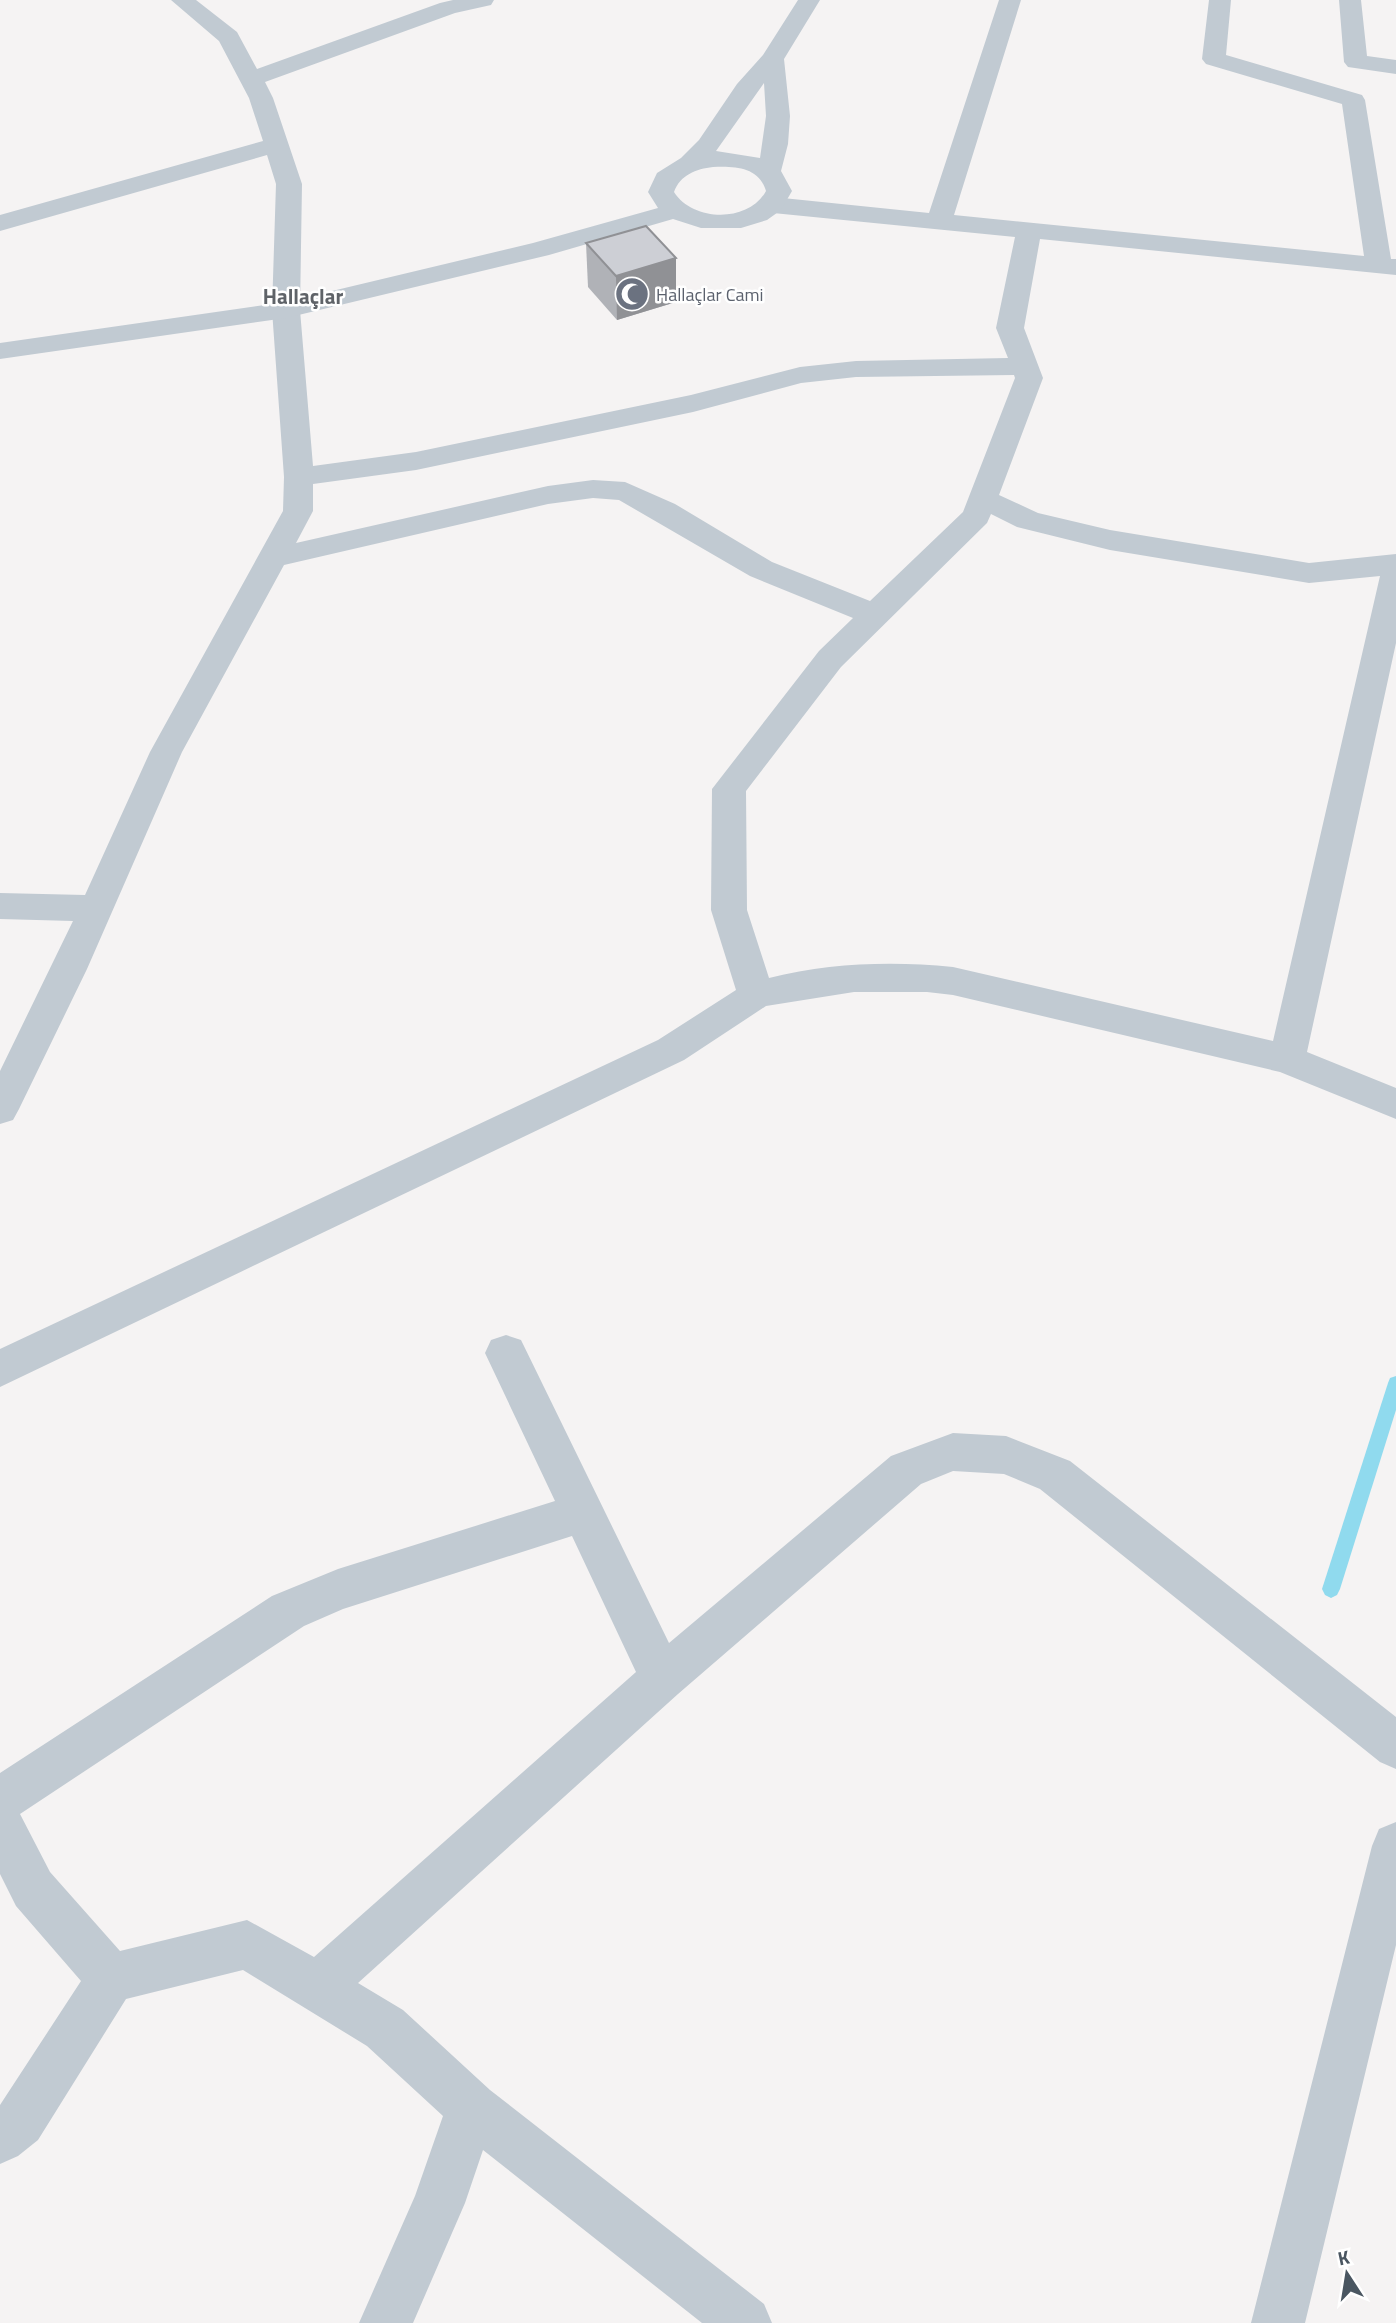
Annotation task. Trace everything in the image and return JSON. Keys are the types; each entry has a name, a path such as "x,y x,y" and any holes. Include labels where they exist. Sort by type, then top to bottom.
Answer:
{"street":[{"path":"0,1109 69,970 166,752 298,511 299,477 286,310 289,184 261,98 229,37 182,0"},
{"path":"251,79 448,8 483,0"},
{"path":"809,0 772,59 746,89 708,145 690,163 672,172 662,185 663,198 675,211 695,219 721,222 746,219 773,205 940,219 1029,231 1387,266 1353,100 1214,59 1220,0"},
{"path":"940,219 1010,0"},
{"path":"1350,0 1356,62 1396,67"},
{"path":"768,172 776,148 779,90 772,59"},
{"path":"0,223 276,145"},
{"path":"690,163 726,159 750,163 768,172 774,178 779,191 773,205"},
{"path":"0,351 286,310 540,248 675,211"},
{"path":"757,995 729,910 729,789 830,659 976,516 1029,377 1010,328 1029,231"},
{"path":"299,477 416,461 693,403 800,375 856,369 1025,366"},
{"path":"272,558 548,495 593,489 625,491 664,510 761,569 875,615"},
{"path":"983,499 1028,520 1110,540 1309,573 1396,564"},
{"path":"1287,1059 1396,573"},
{"path":"0,906 96,908"},
{"path":"0,1369 671,1050 757,995 839,977 914,976 953,981 1287,1059 1396,1104"},
{"path":"506,1353 662,1678"},
{"path":"317,1987 662,1678 906,1470 953,1452 1006,1455 1055,1475 1396,1746"},
{"path":"0,1800 288,1611 338,1590 582,1513"},
{"path":"0,1824 33,1889 111,1978"},
{"path":"1280,2322 1396,1846"},
{"path":"0,2138 20,2122 111,1978 247,1945 385,2028 472,2108 745,2323"},
{"path":"386,2323 439,2203 472,2108"}],"building":[{"path":"646,226 676,258 616,276 586,243"}],"waterway":[{"path":"1331,1589 1396,1383"}],"place":[{"name":"Hallaçlar Cami","path":"632,294"}],"district":[{"name":"Hallaçlar","path":"303,296"}]}
